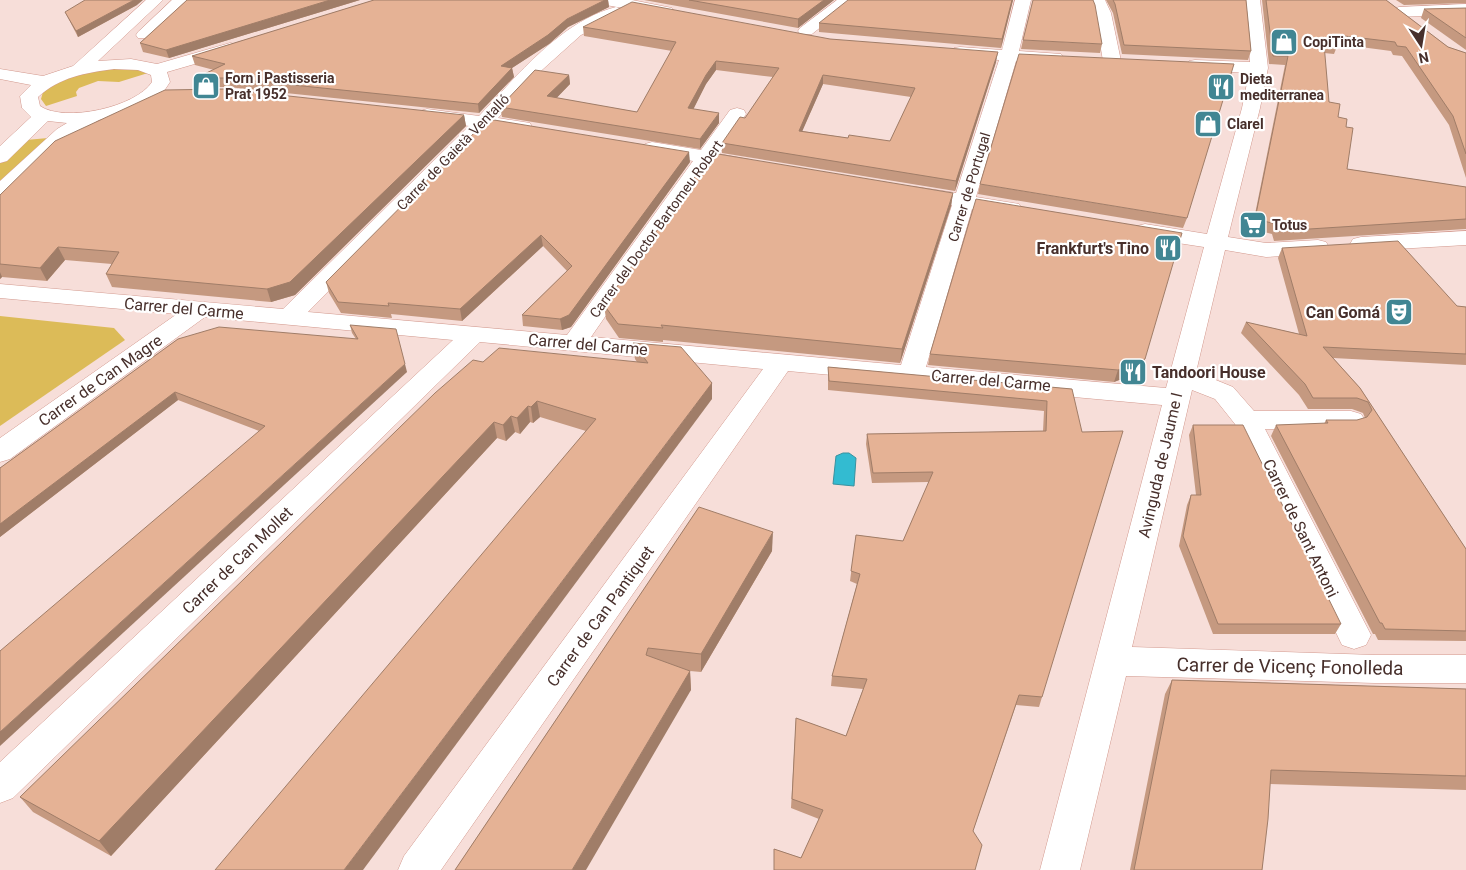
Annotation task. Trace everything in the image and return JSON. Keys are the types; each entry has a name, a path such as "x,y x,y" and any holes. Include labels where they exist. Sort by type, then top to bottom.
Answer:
{"street":[{"path":"79,68 155,0"},
{"path":"114,56 168,0"},
{"path":"178,93 152,95 122,109 94,116 68,118 44,115 31,108 29,96 45,82 114,56 181,0"},
{"path":"606,0 637,2 684,14"},
{"path":"806,35 847,0"},
{"name":"Carrer de Portugal","path":"911,373 1009,56 1022,0"},
{"path":"1097,0 1102,13 1112,61"},
{"name":"Avinguda de Jaume I","path":"1060,870 1113,662 1178,387 1251,108 1258,68 1252,0"},
{"name":"Carrer de Gaietà Ventalló","path":"289,317 485,121 536,66 575,32 637,2"},
{"path":"1421,28 1394,8 1466,9"},
{"path":"114,56 156,70 240,44"},
{"path":"946,50 1009,56 1073,59"},
{"path":"1092,60 1131,62"},
{"path":"1179,64 1258,68"},
{"path":"152,95 161,82 159,73 156,70"},
{"path":"0,74 45,82"},
{"path":"410,114 485,121 538,130"},
{"name":"Carrer del Doctor Bartomeu Robert","path":"574,343 737,114"},
{"path":"0,156 44,115"},
{"path":"0,192 64,133 94,116"},
{"path":"635,146 764,167"},
{"path":"900,190 1028,212"},
{"path":"1126,228 1266,250 1466,238"},
{"name":"Carrer del Carme","path":"0,291 911,373 1178,387"},
{"name":"Carrer de Can Magre","path":"0,452 201,309"},
{"name":"Carrer de Can Mollet","path":"0,786 474,334"},
{"name":"Carrer de Can Pantiquet","path":"418,870 781,362"},
{"name":"Carrer de Sant Antoni","path":"1178,387 1224,393 1247,420 1354,635"},
{"path":"1247,420 1350,420"},
{"name":"Carrer de Vicenç Fonolleda","path":"1113,662 1374,669 1466,669"}],"shaded area":[{"path":"106,68 138,69 148,73 119,82 98,81 79,88 76,92 77,96 46,106 41,99 43,92 61,80"},
{"path":"48,138 0,183 0,163 26,140"},
{"path":"0,316 114,328 125,340 0,426"}],"water":[{"path":"849,453 856,458 854,486 833,484 836,456"}],"building":[{"path":"85,0 134,0 76,31 65,12"},
{"path":"187,0 330,0 166,50 140,43"},
{"path":"374,0 605,0 567,19 548,35 501,66 512,68 478,104 225,78 196,78 225,64 192,56"},
{"path":"689,0 824,0 798,19"},
{"path":"848,0 1012,0 1002,39 819,23"},
{"path":"1033,0 1093,0 1102,44 1023,40"},
{"path":"1113,0 1246,0 1251,51 1124,45"},
{"path":"1266,0 1386,0 1448,47 1466,53 1466,154 1453,116 1406,47 1397,46 1395,42 1336,35 1338,45 1324,44 1329,102 1340,104 1338,117 1347,119 1346,127 1353,128 1347,169 1466,187 1466,219 1278,231 1276,224 1255,219 1288,56 1273,56"},
{"path":"632,2 830,39 998,52 956,181 722,143 740,117 745,118 779,68 716,61 688,108 719,113 700,139 500,107 535,70 569,75 547,96 637,112 676,42 583,27","holes":["823,75 915,88 890,141 849,135 848,138 799,131"]},
{"path":"1466,8 1466,38 1424,9"},
{"path":"1019,54 1234,64 1187,218 980,184"},
{"path":"224,89 464,115 290,282 267,289 106,274 119,252 58,247 40,268 0,264 0,195 55,141 165,90"},
{"path":"488,119 689,152 569,315 560,319 522,315 572,266 541,235 460,309 388,303 389,306 338,302 326,282"},
{"path":"712,153 953,193 902,349 661,325 663,328 618,324 604,305"},
{"path":"976,199 1182,233 1145,359 1118,370 930,354"},
{"path":"1398,241 1457,306 1466,307 1466,354 1323,347 1360,388 1466,549 1466,631 1385,629 1382,623 1380,623 1276,425 1328,423 1326,420 1357,420 1367,417 1372,410 1368,402 1357,398 1313,398 1305,384 1246,322 1307,336 1282,248"},
{"path":"350,325 396,329 405,364 0,732 0,651 265,426 175,392 0,524 0,468 178,339 219,327 358,339"},
{"path":"633,343 681,347 712,383 344,870 215,870 596,419 537,401 531,407 528,406 517,418 511,416 503,425 494,422 99,841 20,797 435,393 473,360 483,362 499,348 648,363"},
{"path":"828,367 1072,389 1082,432 1123,431 1042,697 1019,695 973,831 982,845 975,870 774,870 774,849 801,858 823,810 792,799 796,718 846,736 867,679 832,676 860,574 851,571 856,535 903,541 933,472 873,473 867,434 1046,431 1047,401 829,381"},
{"path":"1193,425 1243,425 1341,624 1218,624 1183,536 1191,495 1201,495"},
{"path":"699,507 773,532 701,654 648,648 646,655 690,671 572,870 455,870"},
{"path":"1172,680 1466,689 1466,776 1271,770 1262,870 1134,870"}],"place":[{"name":"CopiTinta","path":"1284,42"},
{"name":"Forn i Pastisseria Prat 1952","path":"206,86"},
{"name":"Dieta mediterranea","path":"1221,87"},
{"name":"Clarel","path":"1208,124"},
{"name":"Totus","path":"1253,225"},
{"name":"Frankfurt's Tino","path":"1168,248"},
{"name":"Can Gomá","path":"1399,312"},
{"name":"Tandoori House","path":"1133,372"}]}
